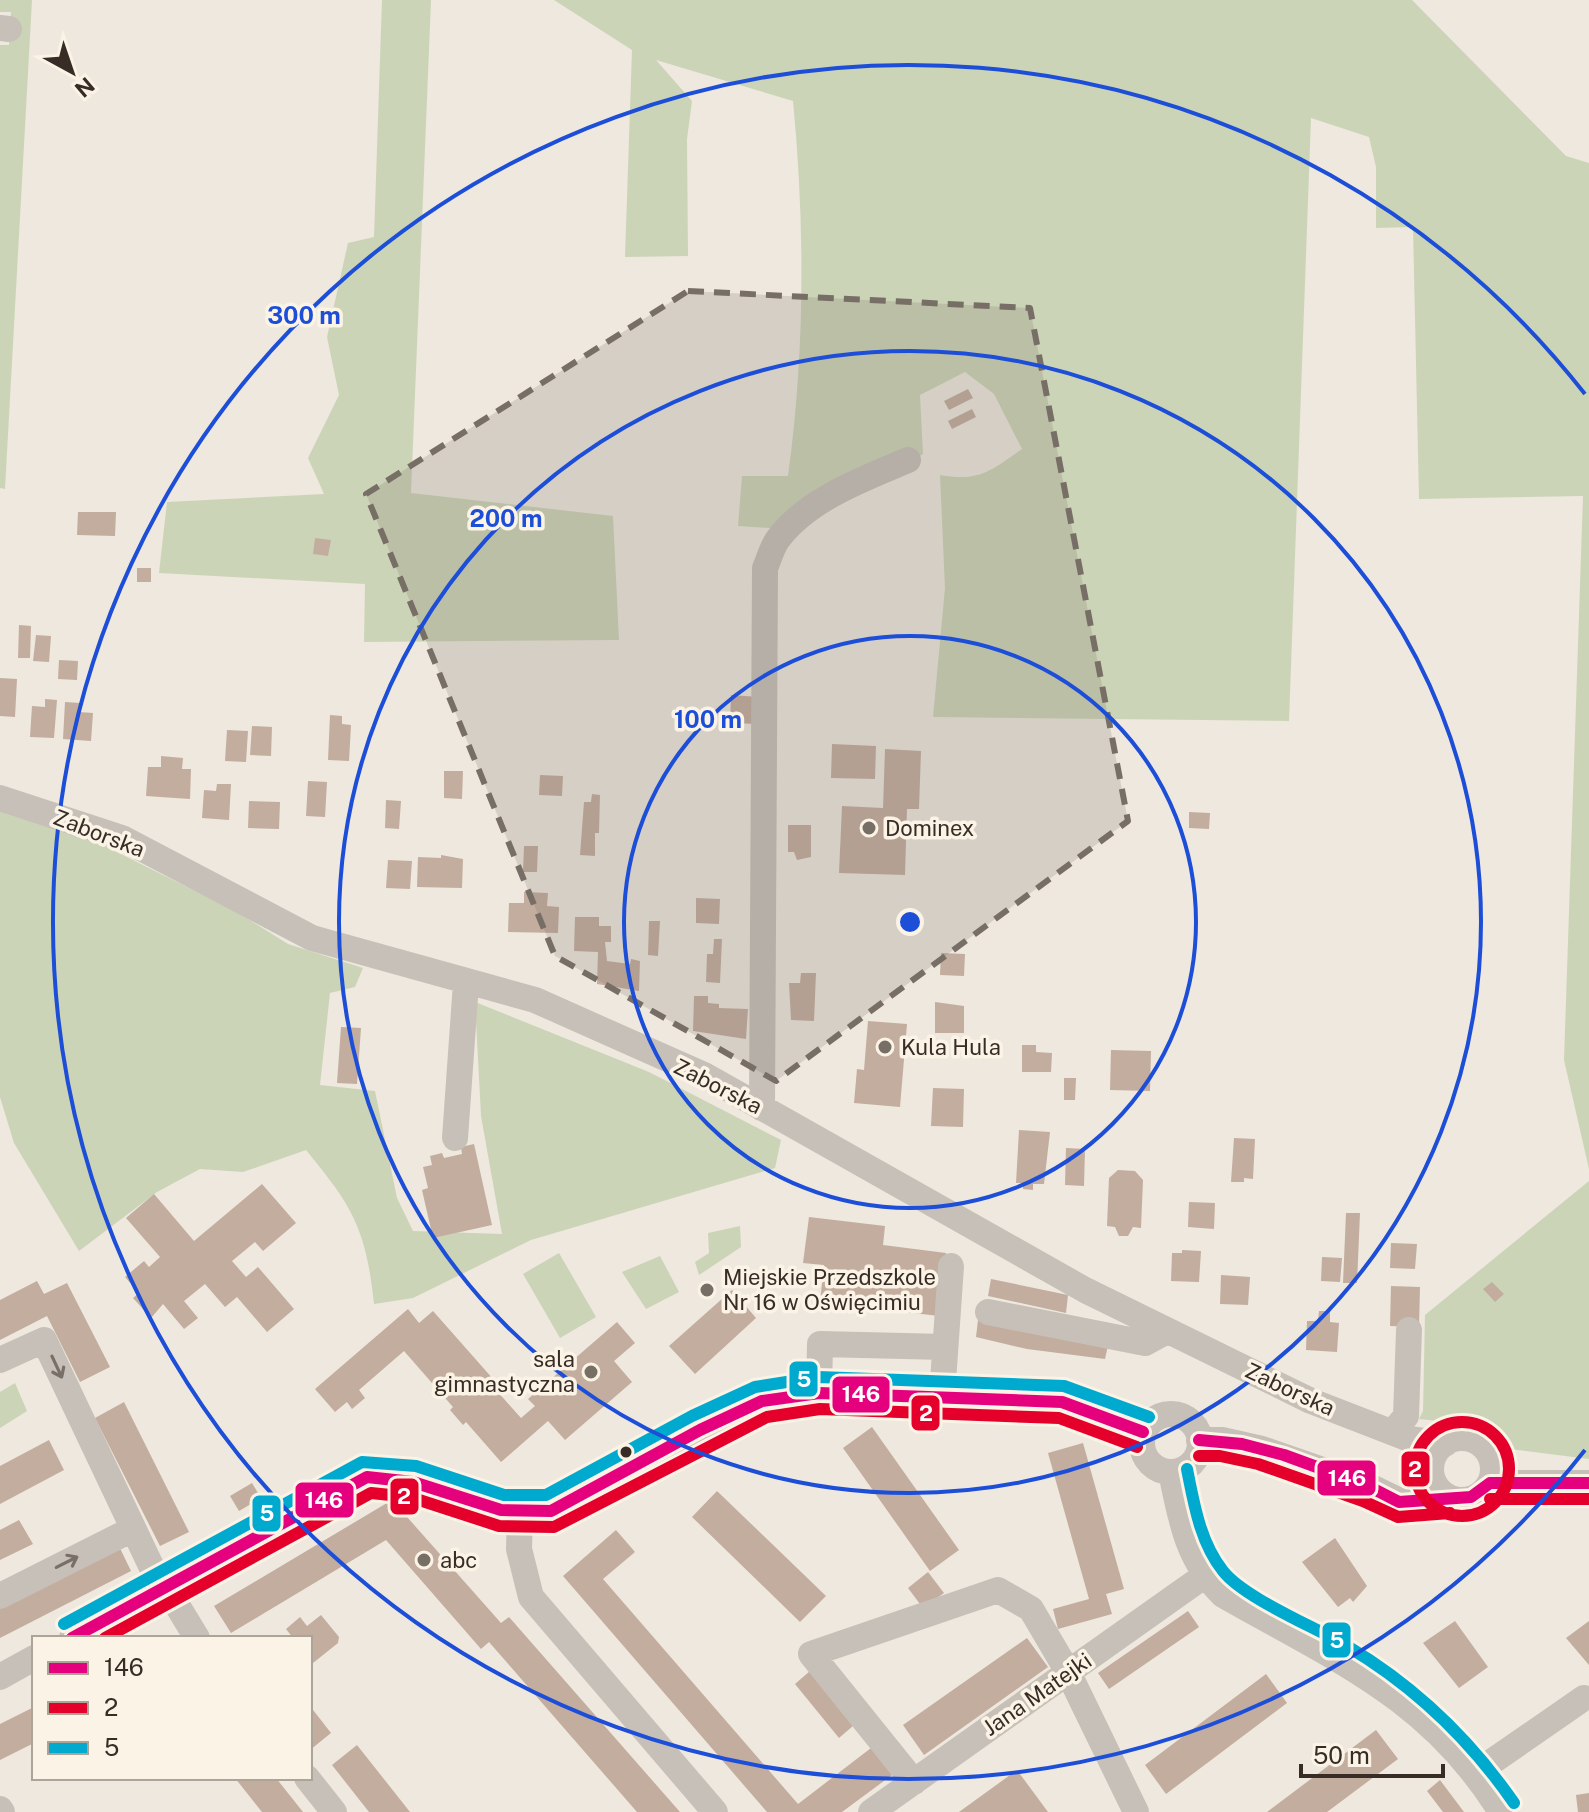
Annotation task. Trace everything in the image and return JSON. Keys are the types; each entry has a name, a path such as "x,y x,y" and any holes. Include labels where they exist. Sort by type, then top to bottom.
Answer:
{"street":[{"path":"762,1108 765,568 778,540 812,508 852,484 908,460"},
{"name":"Zaborska","path":"0,798 122,838 312,938 535,1000 706,1076 1085,1290 1311,1401 1401,1436 1439,1471"},
{"path":"455,1138 466,983"},
{"path":"942,1396 951,1266"},
{"path":"988,1312 1145,1343 1167,1331"},
{"path":"1401,1436 1406,1416 1409,1330"},
{"path":"0,1360 44,1340 133,1529 164,1588 196,1636"},
{"path":"819,1393 820,1344 945,1347"},
{"path":"76,1636 367,1477 406,1478 470,1505 520,1515 551,1511 700,1430 762,1401 819,1393 1062,1402 1143,1432"},
{"path":"1174,1414 1191,1422 1199,1440 1195,1458 1181,1470 1171,1472 1153,1466 1141,1442 1143,1432 1156,1418 1174,1414"},
{"path":"1199,1440 1222,1440 1262,1449 1369,1486 1404,1487 1439,1471 1458,1439 1476,1441 1490,1454 1491,1473 1477,1497 1458,1500 1439,1471"},
{"path":"1171,1472 1185,1541 1204,1576 1223,1595 1396,1694 1440,1731 1477,1772 1501,1812"},
{"path":"1491,1473 1577,1483"},
{"path":"520,1515 519,1549 531,1597 715,1812"},
{"path":"0,1596 133,1529"},
{"name":"Jana Matejki","path":"871,1812 1204,1576"},
{"path":"914,1782 811,1654 998,1590 1031,1609 1068,1672 1136,1812"},
{"path":"0,1677 32,1659"},
{"path":"1477,1772 1584,1698"},
{"path":"309,1780 334,1812"}],"highlighted area":[{"path":"688,291 1030,308 1128,821 776,1081 555,956 366,494"}],"green space":[{"path":"0,0 32,0 5,489 0,488 0,45 9,45 11,12 0,12"},
{"path":"382,0 431,0 411,493 613,516 619,640 364,642 365,584 159,573 167,502 324,494 308,458 339,395 327,337 348,243 374,237"},
{"path":"554,0 1412,0 1566,156 1589,163 1589,1169 1564,1060 1583,496 1419,499 1413,227 1376,228 1376,167 1369,137 1311,118 1289,721 933,717 945,588 940,475 975,476 1022,449 994,394 965,372 920,395 923,454 798,530 738,526 742,476 788,476 798,383 801,288 800,194 793,101 656,60 692,101 687,139 688,256 625,257 632,50"},
{"path":"0,805 75,831 237,912 288,944 363,968 355,987 330,993 320,1085 375,1091 397,1198 413,1231 502,1234 481,1116 475,1002 649,1072 781,1140 775,1168 531,1240 413,1298 374,1304 367,1256 355,1220 306,1150 243,1172 200,1169 157,1192 79,1251 14,1143 0,1097"},
{"path":"1589,1181 1589,1459 1511,1449 1466,1424 1419,1419 1423,1411 1425,1315"},
{"path":"740,1226 741,1247 699,1275 695,1262 709,1253 708,1233"},
{"path":"559,1253 596,1317 560,1338 523,1274"},
{"path":"660,1256 679,1292 646,1309 622,1272"},
{"path":"15,1383 27,1411 0,1428 0,1392"}],"building":[{"path":"968,389 973,398 949,410 944,401"},
{"path":"972,409 976,417 952,429 948,421"},
{"path":"78,512 116,512 115,536 77,535"},
{"path":"315,538 331,540 328,556 313,554"},
{"path":"137,568 151,568 151,582 137,582"},
{"path":"19,625 31,626 30,658 18,658"},
{"path":"36,635 51,636 49,662 33,661"},
{"path":"59,660 78,661 77,680 58,679"},
{"path":"0,678 17,679 15,717 0,716"},
{"path":"731,695 759,697 758,724 730,723"},
{"path":"45,699 57,700 54,738 30,737 32,706 45,707"},
{"path":"65,702 80,703 79,712 93,713 91,741 63,739"},
{"path":"330,715 342,716 342,724 351,725 349,761 328,760"},
{"path":"252,726 272,727 271,756 250,755"},
{"path":"227,730 248,731 246,762 225,761"},
{"path":"832,744 876,746 875,779 831,778"},
{"path":"885,749 921,751 919,809 907,809 905,875 839,873 842,806 883,808"},
{"path":"161,756 183,758 182,769 191,769 190,799 146,796 148,767 161,767"},
{"path":"444,771 463,771 462,799 444,798"},
{"path":"540,775 563,776 562,796 539,795"},
{"path":"308,781 327,782 325,817 306,816"},
{"path":"217,784 231,784 229,820 202,818 204,790 216,791"},
{"path":"592,794 600,795 595,856 580,855 584,802 591,802"},
{"path":"386,800 401,801 399,829 385,828"},
{"path":"249,801 280,802 279,829 248,828"},
{"path":"1189,812 1210,813 1209,829 1189,828"},
{"path":"788,825 811,825 811,857 797,860 794,852 788,852"},
{"path":"524,846 538,846 537,872 523,872"},
{"path":"441,855 463,859 462,888 417,887 418,857 441,858"},
{"path":"388,860 412,861 410,889 386,888"},
{"path":"524,892 548,893 547,906 559,907 558,933 508,932 509,903 524,903"},
{"path":"696,898 720,899 719,924 696,923"},
{"path":"575,917 599,917 599,926 611,926 611,942 605,942 607,961 630,964 631,959 640,961 639,991 597,984 598,952 574,951"},
{"path":"649,921 660,921 658,956 648,955"},
{"path":"714,939 722,939 720,983 706,982 707,954 713,954"},
{"path":"941,953 965,954 964,976 940,975"},
{"path":"801,973 816,973 814,1021 791,1020 789,983 800,983"},
{"path":"694,996 708,996 708,1003 719,1004 719,1008 748,1009 746,1039 693,1031"},
{"path":"935,1002 964,1006 964,1033 935,1033"},
{"name":"Kula Hula","path":"868,1021 907,1024 900,1107 854,1103 857,1069 864,1070"},
{"path":"341,1027 361,1028 357,1084 337,1083"},
{"path":"1022,1045 1036,1045 1036,1052 1052,1053 1051,1072 1022,1072"},
{"path":"1111,1050 1151,1051 1150,1091 1110,1090"},
{"path":"1064,1078 1076,1078 1075,1100 1064,1100"},
{"path":"933,1088 964,1089 963,1127 931,1126"},
{"path":"1019,1130 1050,1132 1044,1184 1033,1184 1033,1190 1023,1189 1023,1183 1016,1183"},
{"path":"1234,1138 1255,1139 1253,1179 1231,1182"},
{"path":"474,1144 492,1225 433,1238 422,1190 428,1188 423,1167 432,1165 430,1156 442,1153 444,1158 462,1154 461,1147"},
{"path":"1066,1148 1085,1149 1084,1186 1065,1185"},
{"path":"1118,1170 1135,1171 1143,1180 1141,1228 1133,1227 1128,1236 1119,1236 1115,1227 1107,1226 1109,1178"},
{"path":"262,1184 296,1223 263,1251 255,1242 232,1261 246,1277 258,1267 294,1309 267,1332 237,1297 225,1307 205,1284 184,1301 198,1318 184,1329 163,1304 151,1318 133,1298 139,1293 125,1277 144,1261 149,1267 160,1257 126,1218 154,1194 194,1241"},
{"path":"1189,1202 1215,1203 1214,1229 1188,1227"},
{"path":"1346,1213 1360,1213 1357,1283 1343,1283"},
{"path":"809,1217 885,1226 883,1245 946,1253 939,1316 820,1302 824,1265 803,1263"},
{"path":"1391,1243 1417,1244 1415,1269 1390,1268"},
{"path":"1182,1250 1201,1251 1199,1282 1171,1281 1172,1253 1182,1253"},
{"path":"1322,1257 1342,1258 1340,1282 1321,1281"},
{"path":"1221,1275 1250,1277 1248,1305 1220,1304"},
{"path":"991,1279 1068,1295 1066,1313 988,1296"},
{"path":"37,1281 44,1294 67,1283 110,1367 80,1382 47,1316 0,1340 0,1300"},
{"path":"1492,1282 1504,1294 1495,1302 1483,1289"},
{"path":"1391,1286 1420,1287 1419,1327 1390,1326"},
{"name":"Miejskie Przedszkole Nr 16 w Oświęcimiu","path":"732,1290 756,1318 695,1374 669,1346"},
{"path":"408,1309 419,1323 433,1311 501,1388 497,1391 521,1418 535,1406 528,1399 617,1322 635,1343 614,1361 632,1382 565,1440 548,1421 501,1462 466,1422 463,1425 450,1410 453,1407 404,1351 359,1390 365,1398 352,1409 347,1402 335,1412 315,1389"},
{"path":"1319,1311 1330,1311 1330,1322 1339,1323 1337,1352 1306,1350 1307,1321 1318,1321"},
{"path":"978,1320 1109,1341 1105,1359 1027,1349 976,1337"},
{"path":"124,1402 189,1532 160,1546 95,1418"},
{"path":"872,1427 959,1550 930,1571 843,1448"},
{"path":"49,1440 64,1470 0,1504 0,1466"},
{"path":"1083,1443 1124,1589 1106,1594 1112,1614 1058,1629 1053,1609 1089,1599 1048,1453"},
{"path":"252,1483 261,1498 239,1511 230,1496"},
{"path":"717,1491 826,1596 800,1622 692,1517"},
{"path":"392,1500 501,1623 509,1617 680,1812 637,1812 489,1642 481,1649 386,1540 231,1633 214,1606"},
{"path":"19,1520 33,1544 0,1560 0,1530"},
{"path":"616,1530 635,1552 603,1579 798,1804 871,1748 892,1775 842,1812 767,1812 563,1576"},
{"path":"115,1538 131,1571 0,1638 0,1597"},
{"path":"1335,1538 1367,1586 1353,1602 1350,1598 1338,1607 1302,1562"},
{"path":"928,1572 944,1593 923,1608 908,1588"},
{"path":"1188,1611 1199,1627 1109,1689 1098,1673"},
{"path":"321,1615 339,1637 338,1643 313,1663 312,1636 291,1636 286,1629 300,1617 307,1626"},
{"path":"1455,1621 1488,1667 1459,1688 1423,1643"},
{"path":"1589,1621 1589,1665 1566,1638"},
{"path":"1027,1638 1048,1667 924,1755 903,1725"},
{"path":"810,1671 854,1725 839,1738 795,1684"},
{"path":"1266,1674 1287,1703 1166,1794 1145,1765"},
{"path":"32,1708 32,1744 0,1760 0,1724"},
{"path":"312,1709 331,1733 312,1748"},
{"path":"1376,1730 1398,1759 1327,1812 1267,1812"},
{"path":"357,1745 410,1812 369,1812 332,1765"},
{"path":"1017,1770 1048,1812 959,1812"},
{"path":"237,1780 278,1780 303,1812 262,1812"},
{"path":"1440,1780 1464,1812 1443,1812 1427,1791"},
{"path":"1589,1793 1589,1812 1578,1812 1576,1795"}],"transit line":[{"name":"5","path":"64,1624 362,1462 416,1466 504,1495 546,1495 692,1416 755,1387 818,1377 1064,1386 1149,1417"},
{"name":"146","path":"76,1636 367,1477 413,1482 501,1510 551,1511 700,1430 762,1401 819,1393 1062,1402 1143,1432"},
{"name":"2","path":"109,1636 371,1493 410,1497 499,1526 554,1527 767,1417 820,1409 1059,1418 1137,1447"},
{"name":"2","path":"1462,1422 1480,1426 1495,1436 1505,1451 1509,1469 1505,1487 1495,1502 1480,1512 1462,1516 1444,1512 1429,1502 1419,1487 1415,1469 1419,1451 1429,1436 1444,1426 1462,1422"},
{"name":"146","path":"1199,1440 1242,1444 1284,1455 1366,1485 1399,1502 1471,1497 1490,1483"},
{"name":"2","path":"1199,1456 1220,1456 1258,1464 1363,1501 1398,1517 1450,1513"},
{"name":"5","path":"1187,1469 1203,1535 1223,1571 1247,1591 1347,1646 1396,1679 1460,1736 1514,1803"},
{"name":"146","path":"1490,1483 1589,1483"},
{"name":"2","path":"1490,1499 1589,1499"}],"place":[{"name":"Dominex","path":"869,828"},
{"name":"Kula Hula","path":"885,1047"},
{"name":"Miejskie Przedszkole Nr 16 w Oświęcimiu","path":"707,1290"},
{"name":"sala gimnastyczna","path":"591,1372"},
{"name":"abc","path":"424,1560"}]}
